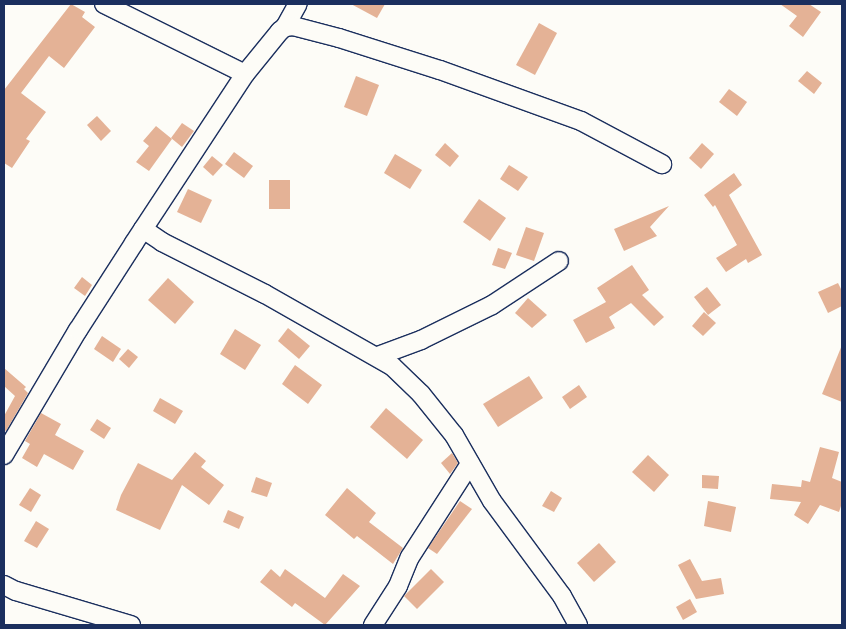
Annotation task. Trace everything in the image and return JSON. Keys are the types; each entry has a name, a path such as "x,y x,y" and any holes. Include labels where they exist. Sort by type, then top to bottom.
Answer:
{"street":[{"path":"104,4 245,74"},
{"path":"4,455 78,330 143,229 245,74 285,27 298,4"},
{"path":"285,27 292,26 311,31 431,67 581,121 662,164"},
{"path":"143,229 162,242 265,294 378,356 392,366 420,394 454,435 492,501 562,596 578,625"},
{"path":"378,356 421,340 492,306 560,261"},
{"path":"374,625 398,586 410,557 470,464"},
{"path":"4,585 16,591 131,625"}],"building":[{"path":"71,4 85,12 82,17 95,27 64,68 49,56 21,93 46,112 26,139 30,141 12,168 4,163 4,90"},
{"path":"351,4 385,4 377,18"},
{"path":"780,4 809,4 821,12 803,37 789,26 797,16"},
{"path":"539,23 557,33 535,75 516,65"},
{"path":"807,71 822,83 814,94 798,81"},
{"path":"356,76 379,85 367,116 344,107"},
{"path":"729,89 747,102 737,116 719,102"},
{"path":"97,116 111,131 101,141 87,125"},
{"path":"182,123 194,131 182,147 171,138"},
{"path":"156,126 172,139 149,171 136,162 149,146 143,141"},
{"path":"445,143 459,156 450,167 435,155"},
{"path":"702,143 714,154 701,169 689,158"},
{"path":"234,152 253,166 244,178 225,164"},
{"path":"395,154 422,170 410,189 384,173"},
{"path":"212,156 223,165 213,176 203,167"},
{"path":"509,165 528,177 518,191 500,179"},
{"path":"734,173 742,185 729,195 762,255 748,263 746,259 726,272 716,258 737,245 715,205 713,207 704,195"},
{"path":"269,180 290,180 290,209 269,209"},
{"path":"188,189 212,200 201,223 177,212"},
{"path":"479,199 506,218 490,241 463,222"},
{"path":"669,206 650,227 657,236 624,251 614,229"},
{"path":"526,227 544,233 534,261 516,255"},
{"path":"498,248 512,253 505,269 492,265"},
{"path":"632,265 649,290 642,295 664,317 654,326 631,303 609,317 615,328 586,343 573,320 606,302 597,288"},
{"path":"82,277 92,285 85,296 74,288"},
{"path":"168,278 194,302 175,324 148,300"},
{"path":"838,283 842,291 842,306 828,313 818,292"},
{"path":"707,287 721,305 708,315 694,297"},
{"path":"528,298 547,315 532,328 515,313"},
{"path":"704,312 716,323 703,336 692,326"},
{"path":"288,328 310,346 299,359 278,341"},
{"path":"235,329 261,345 245,370 220,354"},
{"path":"102,336 121,349 113,362 94,349"},
{"path":"842,345 842,402 822,394"},
{"path":"128,349 138,357 129,368 119,359"},
{"path":"295,365 322,385 308,404 282,384"},
{"path":"4,368 26,387 24,389 28,393 6,431 4,430 4,416 15,396 4,386"},
{"path":"529,376 543,398 498,427 483,404"},
{"path":"579,385 587,397 570,409 562,397"},
{"path":"160,398 183,411 175,424 153,411"},
{"path":"386,408 423,440 407,459 370,427"},
{"path":"41,413 61,424 55,435 84,451 73,470 44,454 37,467 22,458 30,444 25,441"},
{"path":"97,419 111,428 104,439 90,430"},
{"path":"820,447 839,452 832,478 842,482 842,503 839,512 820,505 808,524 794,515 801,502 770,499 772,484 801,487 802,480 810,482"},
{"path":"195,452 206,461 201,467 224,485 209,505 182,485 160,530 116,510 121,495 138,463 172,480"},
{"path":"452,453 458,463 450,474 441,463"},
{"path":"648,455 669,475 654,492 632,472"},
{"path":"702,475 719,476 718,489 702,488"},
{"path":"256,477 272,483 267,497 251,492"},
{"path":"30,488 41,495 31,512 19,505"},
{"path":"347,488 376,513 369,522 403,548 393,564 357,536 354,539 325,515"},
{"path":"551,491 562,498 554,512 542,506"},
{"path":"460,501 472,509 437,554 428,548"},
{"path":"708,501 736,507 731,532 704,526"},
{"path":"228,510 244,517 239,529 223,522"},
{"path":"36,521 49,529 37,548 24,541"},
{"path":"599,543 616,562 594,582 577,563"},
{"path":"690,559 702,581 721,578 724,594 696,599 678,565"},
{"path":"271,569 280,577 285,569 325,598 343,574 360,586 325,625 295,603 292,607 260,582"},
{"path":"431,569 444,582 417,609 404,596"},
{"path":"690,599 697,612 683,620 676,607"}]}
